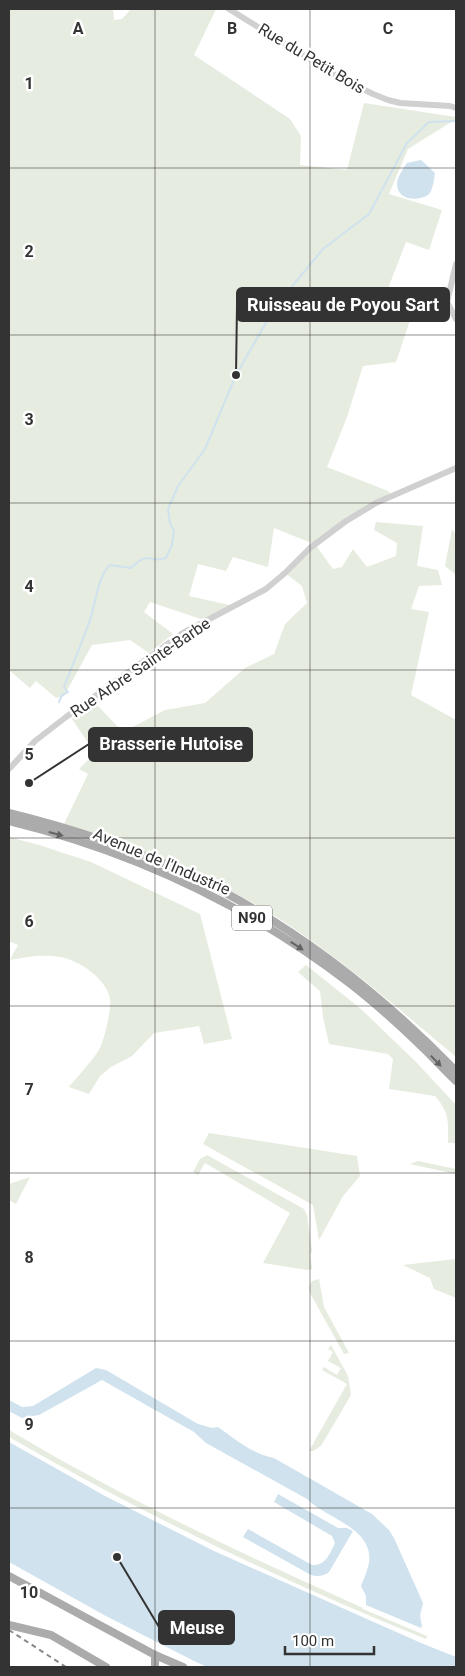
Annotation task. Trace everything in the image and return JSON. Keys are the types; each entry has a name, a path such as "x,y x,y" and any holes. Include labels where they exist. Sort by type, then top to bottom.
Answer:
{"main road":[{"name":"Avenue de l'Industrie","path":"9,814 43,822 101,840 143,856 188,874 252,909 295,936 350,975 405,1021 454,1074 456,1081"},
{"name":"Avenue de l'Industrie","path":"9,822 81,841 124,856 184,882 265,925 348,982 454,1074"},
{"path":"9,1576 155,1655 183,1667"},
{"path":"12,1626 51,1635 106,1667"},
{"path":"155,1655 155,1667"}],"street":[{"name":"Rue du Petit Bois","path":"229,9 344,80 373,94 400,103 456,108"},
{"path":"456,264 447,302 456,319"},
{"name":"Rue Arbre Sainte-Barbe","path":"9,769 30,746 66,716 183,633 266,589 310,548 346,521 376,503 456,468"}],"shaded area":[{"path":"9,9 113,9 114,20 122,19 131,9 216,9 194,55 290,119 301,136 300,165 347,170 364,103 456,117 456,119 408,149 389,194 442,210 429,250 406,242 387,291 382,289 376,305 411,317 396,362 363,366 347,417 327,467 388,491 392,496 315,544 333,569 342,567 353,549 367,567 396,556 397,543 374,530 376,522 423,526 417,566 438,570 442,585 419,586 411,609 429,612 411,695 456,720 456,1057 340,962 272,914 215,883 156,856 64,824 88,774 79,769 95,753 72,719 94,702 123,732 165,710 205,703 245,668 274,654 285,624 307,603 302,586 285,573 314,544 274,528 268,567 233,557 226,571 198,564 189,596 234,606 207,621 150,602 144,612 173,634 149,653 130,640 92,645 64,696 56,698 36,681 30,688 9,670"},
{"path":"452,529 456,535 456,575 445,566"},
{"path":"9,837 91,862 200,914 232,1039 204,1044 199,1026 154,1033 132,1056 111,1067 100,1076 89,1094 69,1087 100,1048 107,1024 110,999 104,984 91,972 75,962 54,956 10,960 18,945 9,941"},
{"path":"306,965 361,1009 417,1063 456,1105 456,1143 448,1143 446,1113 435,1096 389,1089 393,1059 388,1054 329,1044 320,991 298,972"},
{"path":"209,1133 357,1156 360,1176 343,1196 319,1240 313,1205 203,1144"},
{"path":"207,1155 304,1209 307,1215 312,1251 310,1255 312,1269 307,1270 263,1263 290,1213 205,1163 198,1175 193,1172 200,1159"},
{"path":"418,1161 456,1169 456,1174 410,1164"},
{"path":"30,1177 16,1204 9,1200 9,1184"},
{"path":"456,1259 456,1298 434,1289 430,1278 403,1265"},
{"path":"319,1279 324,1307 349,1353 344,1354 310,1293 309,1287 312,1281"},
{"path":"331,1345 348,1376 351,1395 321,1446 313,1451 309,1451 347,1384 322,1370 324,1367 337,1375 341,1368 328,1361 333,1352 328,1349"},
{"path":"9,1430 139,1502 363,1609 427,1636 426,1639 266,1570 110,1493 9,1437"}],"water":[{"path":"421,160 435,173 431,191 424,197 408,198 400,193 397,181 407,163"},
{"path":"96,1368 106,1370 198,1424 212,1428 218,1427 251,1450 274,1458 372,1514 389,1530 394,1538 423,1603 420,1616 421,1628 366,1605 366,1596 361,1586 369,1563 369,1551 364,1541 347,1525 307,1499 206,1443 194,1432 102,1380 39,1415 22,1418 9,1411 9,1400 22,1407 33,1406"},
{"path":"9,1442 105,1496 214,1551 456,1657 456,1667 207,1667 194,1661 104,1615 9,1562"},
{"path":"278,1494 338,1528 347,1528 353,1531 329,1572 321,1576 311,1575 243,1537 248,1529 312,1565 317,1565 327,1558 335,1543 332,1536 274,1502"}],"waterway":[{"path":"59,702 62,695 68,692 64,687 88,626 100,582 106,569 110,565 131,568 137,562 146,558 166,558 172,545 174,531 170,523 168,509 178,486 205,449 236,375 275,307 323,249 369,214 407,143 429,122 456,121"}],"railway":[{"path":"9,1630 66,1667"}],"place":[{"name":"Ruisseau de Poyou Sart","path":"236,375"},
{"name":"Brasserie Hutoise","path":"29,783"},
{"name":"Meuse","path":"117,1557"}]}
